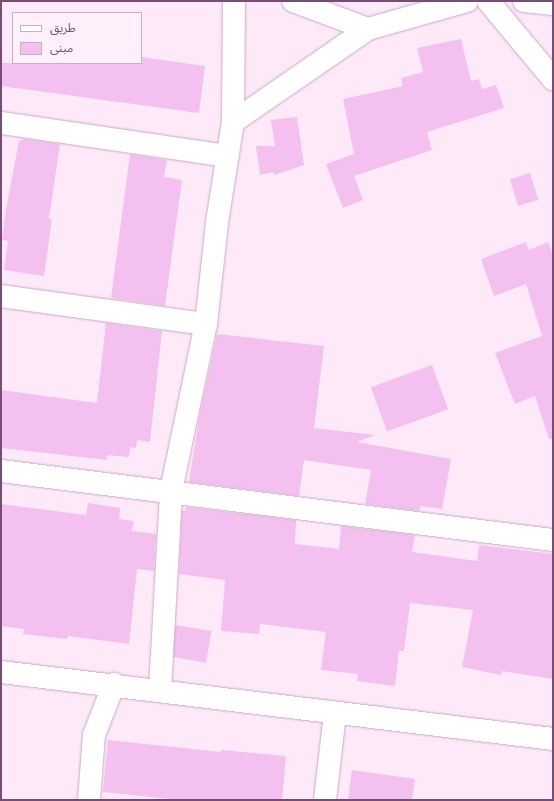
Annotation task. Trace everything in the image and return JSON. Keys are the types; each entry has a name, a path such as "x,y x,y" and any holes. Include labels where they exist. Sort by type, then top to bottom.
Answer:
{"street":[{"path":"160,690 171,491 206,324 233,122 234,1"},
{"path":"293,1 368,29"},
{"path":"233,122 368,29 467,1"},
{"path":"488,1 553,79"},
{"path":"524,1 553,4"},
{"path":"1,123 228,156"},
{"path":"1,296 206,324"},
{"path":"1,471 171,491 553,540"},
{"path":"1,672 114,684 335,713 553,739"},
{"path":"89,800 94,735 114,684"},
{"path":"325,800 335,713"}],"building":[{"path":"461,39 471,81 479,79 482,89 496,85 504,108 427,132 432,150 354,176 363,200 343,208 326,164 354,154 343,99 403,86 401,78 423,72 417,48"},
{"path":"142,57 205,66 199,113 1,86 1,63 142,64"},
{"path":"297,117 304,165 274,175 273,172 260,175 256,146 275,146 271,120"},
{"path":"25,139 60,144 49,219 52,219 44,276 4,270 8,241 2,240 6,209 19,141"},
{"path":"130,154 167,160 164,177 182,180 165,306 111,298"},
{"path":"530,173 538,200 518,206 510,179"},
{"path":"526,242 529,250 548,242 553,255 553,439 549,439 535,396 515,404 495,353 542,336 526,284 494,296 481,259"},
{"path":"106,323 162,331 150,442 137,440 136,448 130,447 129,457 107,455 107,460 1,448 1,390 97,403"},
{"path":"217,334 324,346 314,428 375,435 357,442 451,459 442,509 420,506 419,511 365,504 371,470 304,460 299,496 189,482 199,419"},
{"path":"432,365 448,409 387,431 371,387"},
{"path":"88,503 120,508 119,519 134,521 132,531 156,534 154,571 137,569 129,644 68,636 67,639 23,634 24,629 1,626 1,504 86,515"},
{"path":"186,507 296,520 295,544 339,549 341,526 415,535 412,552 477,561 479,545 553,554 553,679 502,671 501,675 462,667 473,610 410,603 404,651 399,651 395,686 357,681 358,674 321,670 326,632 260,624 259,634 221,631 225,580 179,574 182,510 185,511"},
{"path":"176,625 211,631 206,663 170,657"},
{"path":"108,740 221,752 221,750 286,756 282,800 179,800 103,792"},
{"path":"352,770 415,779 412,800 348,800"}]}
